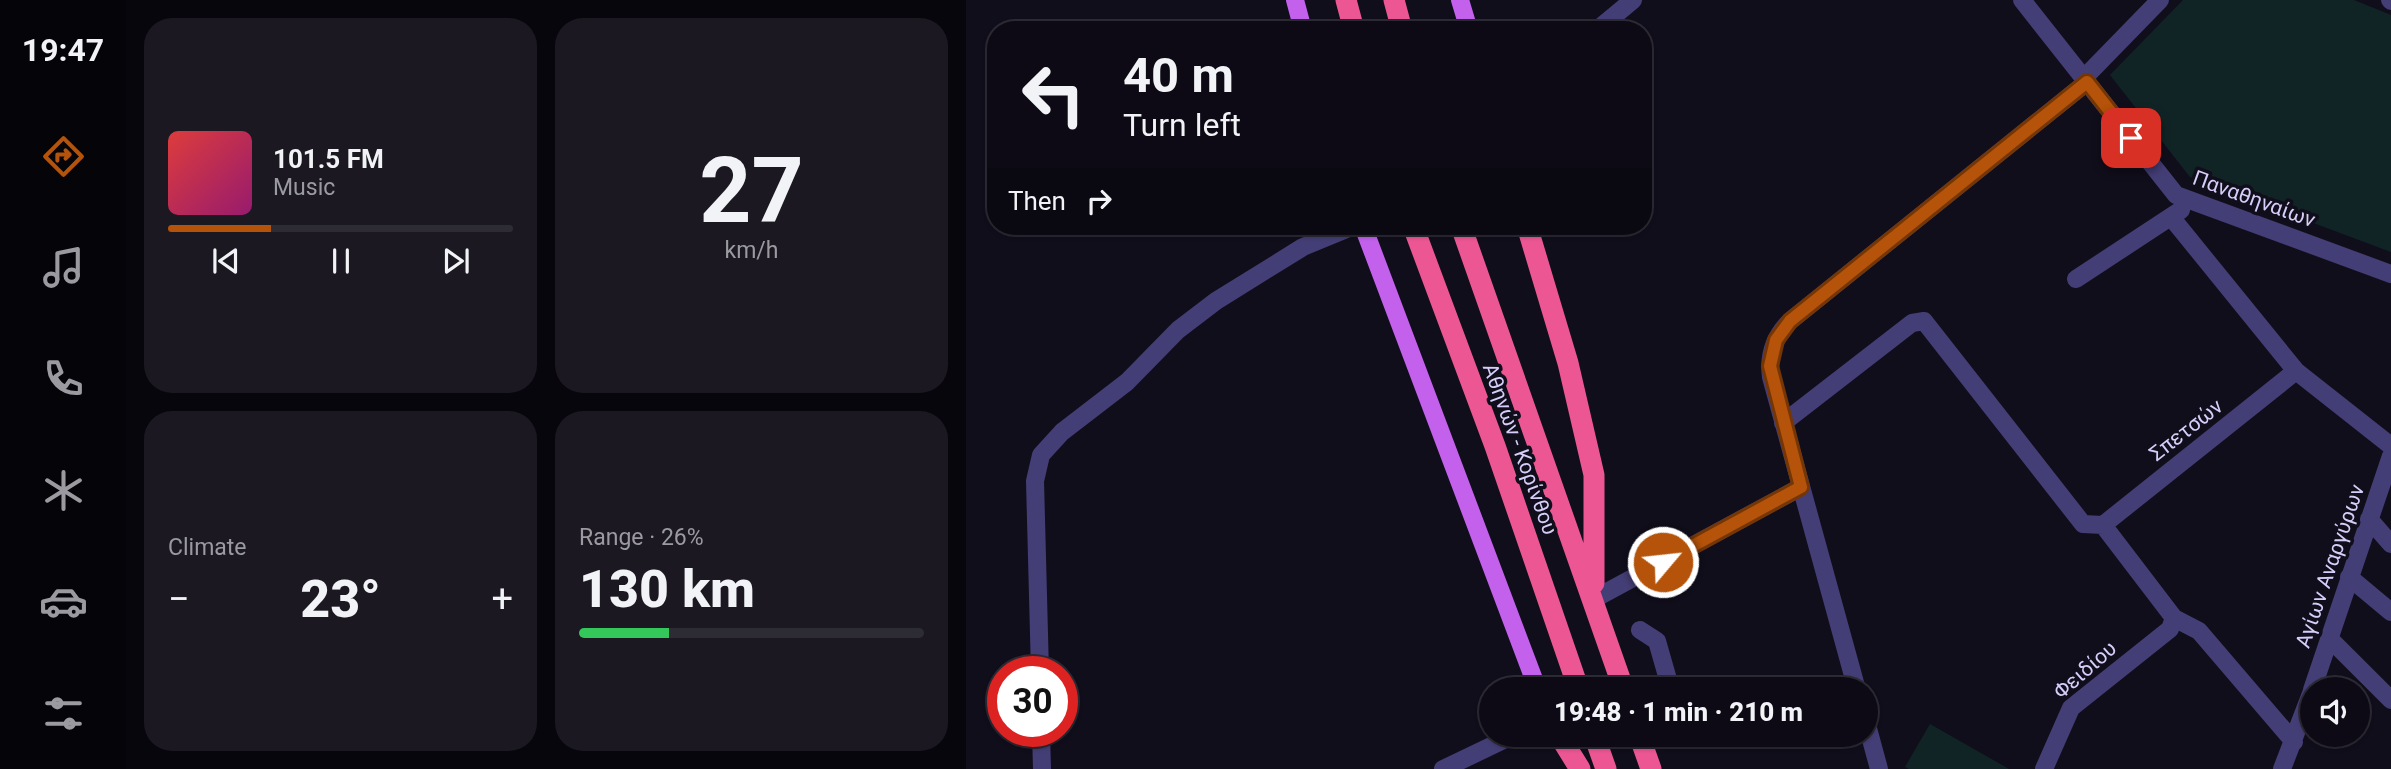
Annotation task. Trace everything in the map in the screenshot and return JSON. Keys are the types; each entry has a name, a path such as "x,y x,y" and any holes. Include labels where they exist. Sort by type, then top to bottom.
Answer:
{"highway":[{"path":"1346,0 1352,21"},
{"path":"1394,0 1400,21"},
{"name":"Αθηνών - Κορίνθου","path":"1416,235 1495,446 1575,677"},
{"name":"Αθηνών - Κορίνθου","path":"1464,235 1620,677"},
{"path":"1530,235 1568,362 1594,475 1594,599"},
{"path":"1566,747 1580,769"},
{"path":"1598,747 1606,769"},
{"path":"1643,747 1651,769"}],"main road":[{"path":"1294,0 1300,21"},
{"path":"1460,0 1466,21"},
{"path":"1366,235 1533,677"}],"street":[{"path":"1608,21 1633,0"},
{"name":"Παναθηναίων","path":"2022,0 2176,195 2391,275"},
{"path":"1853,677 1783,423 1770,363 1776,340 1786,326 2085,80 2160,0"},
{"path":"2076,279 2194,201"},
{"path":"2171,217 2296,371 2391,446"},
{"path":"1040,656 1035,481 1041,455 1062,432 1127,382 1178,330 1216,301 1303,247 1332,235"},
{"path":"1783,423 1912,323 1924,321 2083,524 2103,525 2174,618 2199,631 2294,742"},
{"name":"Σπετσών","path":"2103,525 2296,371"},
{"name":"Αγίων Αναργύρων","path":"2316,677 2391,456"},
{"path":"1594,599 1801,487"},
{"path":"2369,519 2391,544"},
{"path":"2348,577 2391,611"},
{"name":"Φειδίου","path":"2044,769 2071,708 2170,629 2174,618"},
{"path":"1640,631 1657,641 1667,677"},
{"path":"2329,638 2391,700"},
{"name":"Αγίων Αναργύρων","path":"2282,769 2300,725"},
{"path":"1041,747 1042,769"},
{"path":"1443,769 1489,747"},
{"path":"1873,747 1879,769"}],"green space":[{"path":"2183,0 2354,0 2391,15 2391,252 2190,177 2110,75"},
{"path":"1930,724 2009,769 1905,767"}],"route":[{"path":"1663,562 1801,487 1771,379 1770,366 1776,340 1790,321 2087,82 2131,138"}]}
